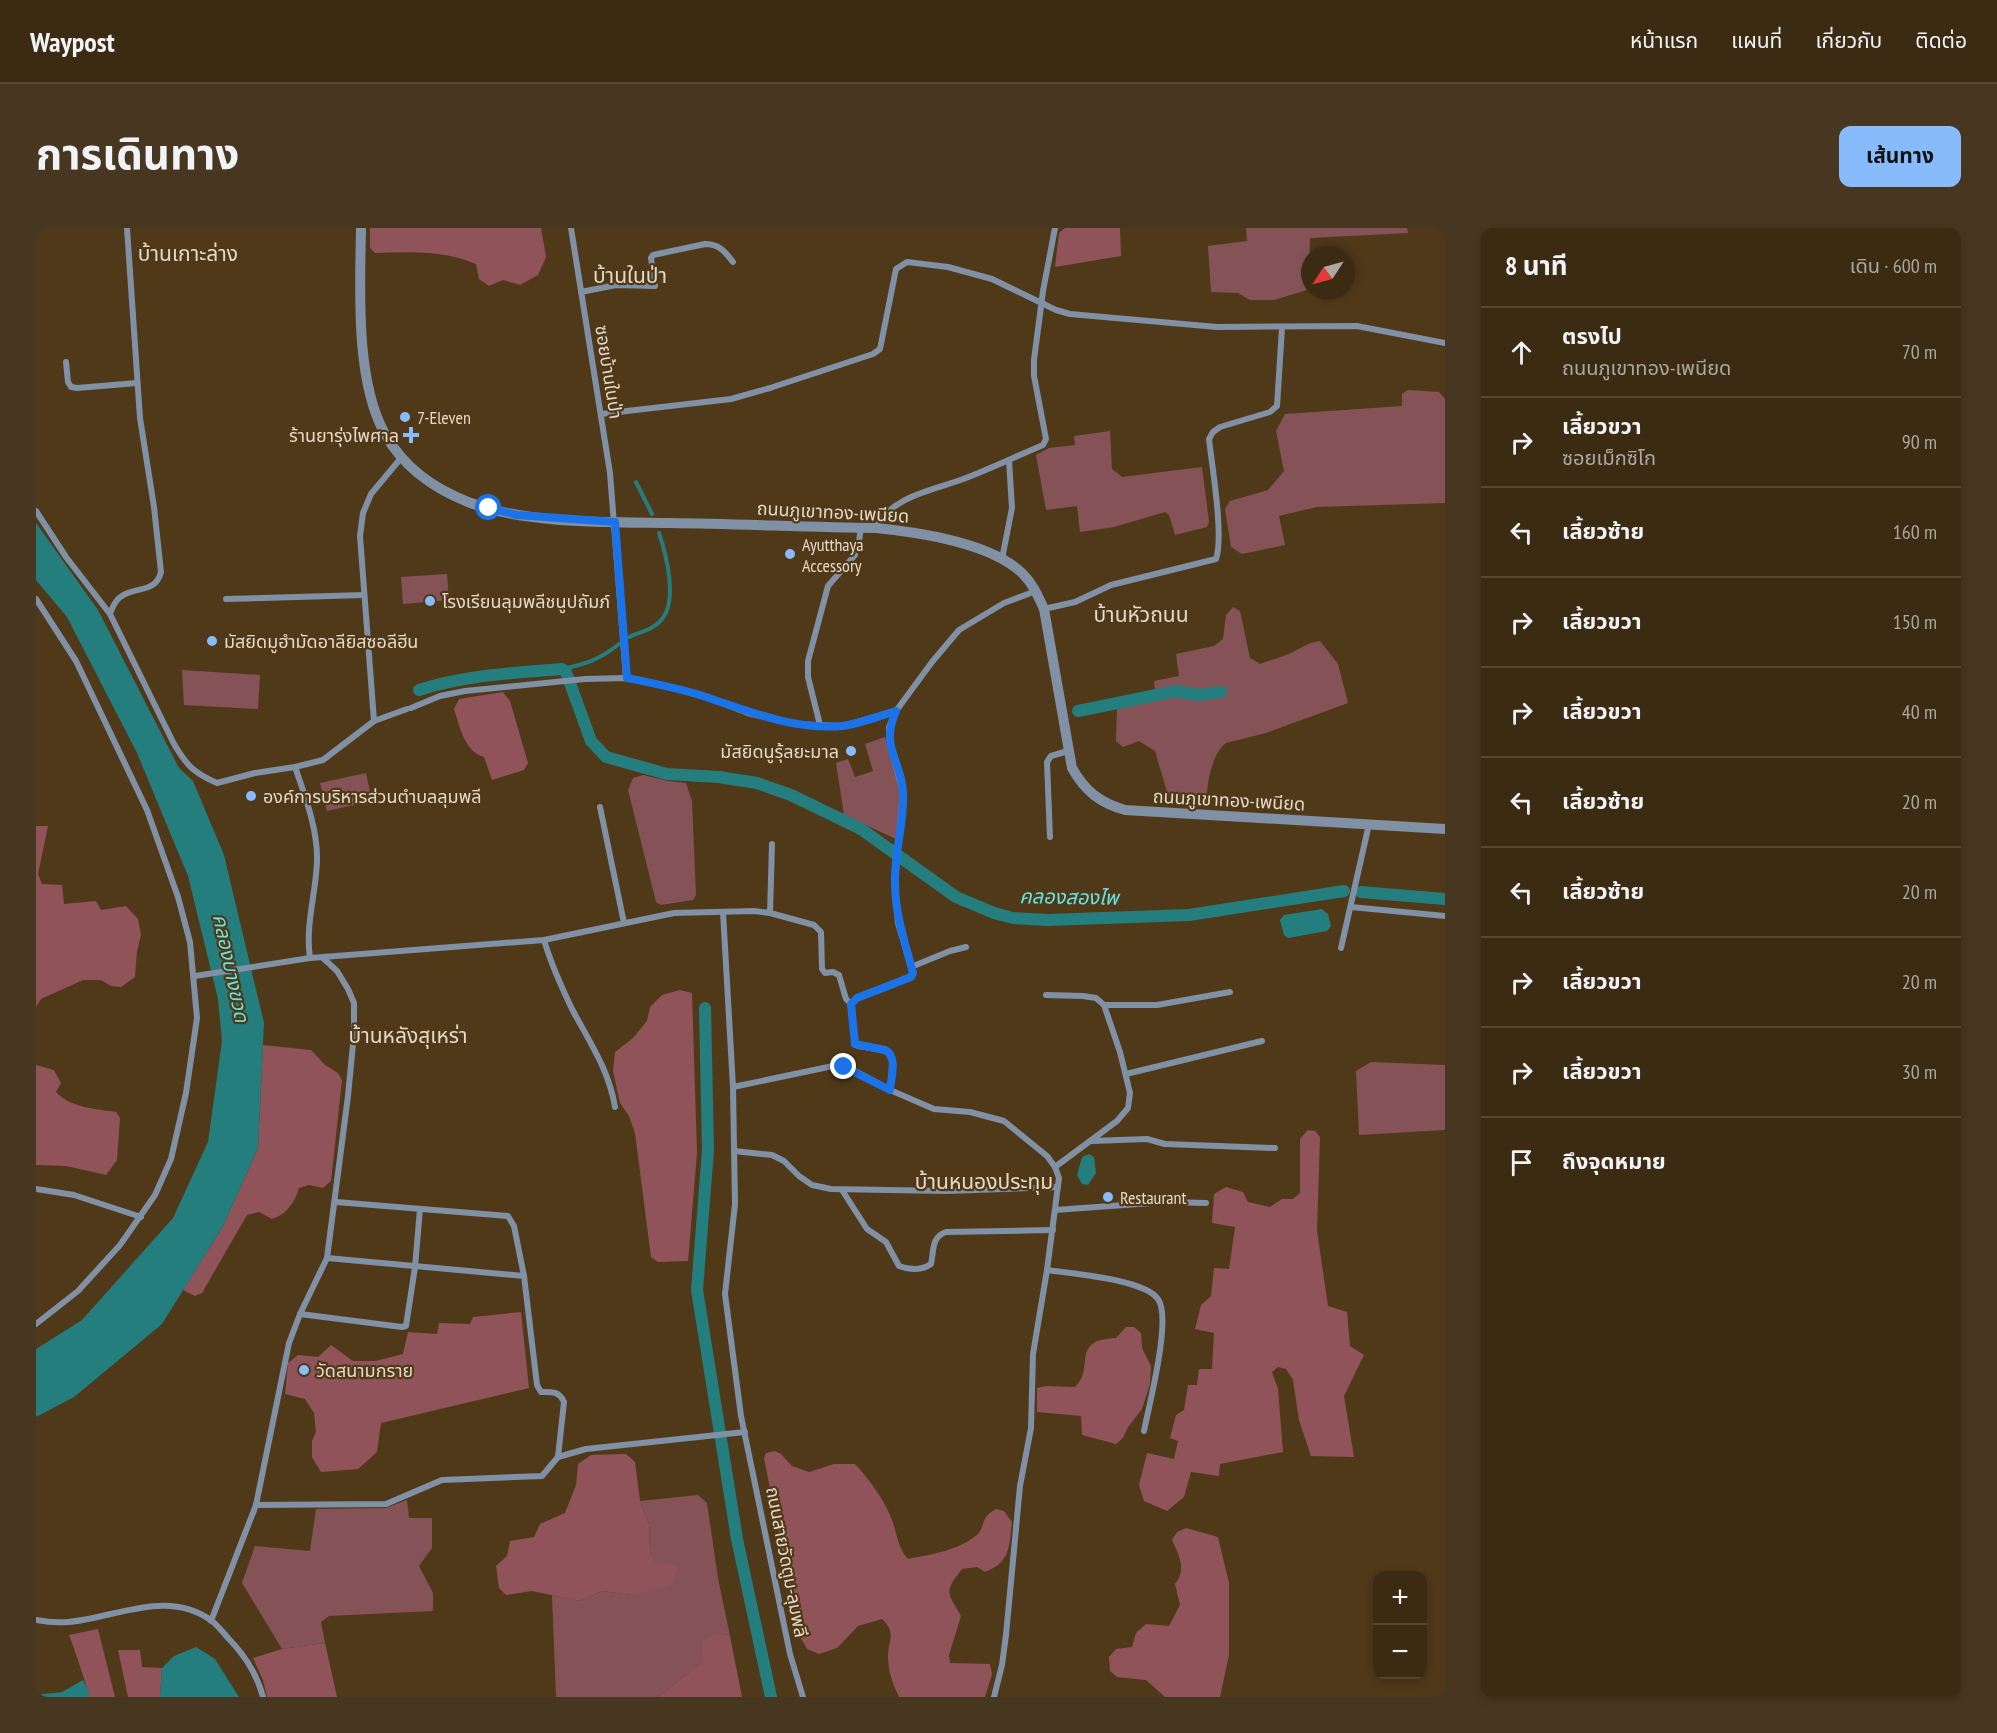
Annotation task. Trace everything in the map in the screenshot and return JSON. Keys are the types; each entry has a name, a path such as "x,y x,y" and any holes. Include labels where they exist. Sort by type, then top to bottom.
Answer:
{"street":[{"path":"110,614 117,599 126,593 150,587 159,580 161,572 154,507 140,418 127,228"},
{"name":"ถนนภูเขาทอง-เพนียด","path":"361,228 365,365 370,393 385,433 401,458 416,474 439,489 469,502 517,515 615,522 861,527 910,531 958,541 1002,559 1023,573 1036,591 1044,609 1072,768 1080,782 1093,796 1109,805 1125,810 1445,829"},
{"name":"ซอยบ้านในป่า","path":"571,228 610,473 627,678"},
{"path":"876,528 887,511 901,502 1043,445 1046,439 1034,376 1034,360 1055,228"},
{"path":"581,292 616,285 656,285 651,258 653,255 695,246 713,244 721,248 734,262"},
{"path":"601,414 731,399 873,354 880,349 896,269 907,262 948,267 992,279 1056,310 1070,314 1217,327 1357,326 1445,343"},
{"path":"1044,609 1075,602 1111,585 1216,559 1219,535 1209,439 1220,427 1270,412 1277,406 1282,328"},
{"path":"66,362 68,382 71,387 137,383"},
{"path":"374,721 360,536 363,513 371,494 401,458"},
{"path":"1002,559 1012,508 1009,460"},
{"path":"36,511 66,557 110,614 184,762 198,774 217,783 323,760 374,721 440,696 552,681 627,678 695,694 748,713 793,724 843,726 896,711"},
{"path":"820,725 808,677 808,661 828,586 856,552 861,527"},
{"path":"851,1004 857,998 911,977 913,973 898,923 895,882 903,792 890,744 889,727 896,711 959,630 1004,603 1036,591"},
{"path":"226,599 364,595"},
{"path":"36,599 76,661 147,810 178,897 190,942 195,976 197,1018 181,1115 171,1159 155,1195 120,1245 78,1291 36,1324"},
{"path":"1050,837 1047,762 1051,756 1068,751"},
{"path":"295,766 308,808 317,861 308,942 310,958"},
{"path":"600,807 624,923"},
{"path":"1341,948 1369,824"},
{"path":"770,913 772,844"},
{"path":"1351,907 1445,916"},
{"path":"195,976 310,958 544,940 674,913 754,911 770,913 818,928 822,969 825,973 833,972 839,975 846,999 851,1004 855,1044 885,1050 892,1057 890,1090"},
{"name":"ถนนสายวัดตูม-ลุมพลี","path":"723,912 733,1087 735,1204 725,1294 733,1366 745,1432 790,1654 802,1697"},
{"path":"544,940 550,963 612,1087 615,1107"},
{"path":"911,968 950,951 966,947"},
{"path":"212,1621 256,1505 289,1343 327,1258 348,1096 354,1034 354,1004 337,971 323,958"},
{"path":"1104,1005 1157,1005 1230,992"},
{"path":"1046,995 1096,998 1104,1005 1130,1093 1128,1108 1117,1121 1055,1167"},
{"path":"1126,1074 1262,1041"},
{"path":"733,1087 833,1066 844,1067 934,1109 970,1112 1004,1121 1047,1156 1055,1167 1059,1178 1033,1354 1031,1428 1020,1486 1005,1645 994,1697"},
{"path":"1091,1141 1148,1139 1165,1144 1275,1148"},
{"path":"734,1151 772,1155 784,1161 812,1185 842,1190 946,1191 1058,1186"},
{"path":"36,1189 74,1195 141,1217"},
{"path":"842,1190 867,1230 886,1242 899,1266 908,1269 924,1269 931,1264 935,1240 939,1234 946,1232 1053,1230"},
{"path":"256,1505 386,1504 442,1480 542,1476 558,1457 564,1402 561,1395 556,1392 541,1392 537,1385 524,1276 514,1226 507,1216 336,1202"},
{"path":"1055,1210 1166,1202 1206,1203"},
{"path":"300,1314 406,1326 415,1267 420,1209"},
{"path":"327,1258 524,1276"},
{"path":"1047,1270 1125,1281 1146,1290 1158,1299 1163,1317 1156,1373 1144,1431"},
{"path":"558,1457 586,1449 745,1432"},
{"path":"36,1620 55,1623 70,1622 158,1605 176,1606 195,1612 212,1621 234,1644 259,1682 262,1697"}],"shaded area":[{"path":"370,228 541,228 546,257 538,275 520,285 503,280 489,286 479,279 476,264 464,259 426,253 375,253 370,248"},
{"path":"1065,228 1120,228 1121,256 1055,267 1059,233"},
{"path":"1246,228 1407,228 1408,233 1310,238 1310,246 1301,246 1301,292 1274,300 1250,300 1238,293 1211,292 1208,246 1247,241"},
{"path":"1408,390 1439,392 1445,399 1445,503 1317,507 1279,516 1285,545 1242,554 1231,547 1225,509 1230,501 1268,490 1284,471 1276,431 1285,414 1402,406 1402,394"},
{"path":"1110,431 1112,469 1122,477 1202,467 1209,522 1207,527 1175,535 1169,515 1165,512 1114,527 1080,532 1077,506 1046,510 1036,455 1049,448 1075,445 1074,436"},
{"path":"447,574 449,600 403,604 401,577"},
{"path":"1233,607 1240,611 1250,658 1260,664 1320,641 1338,664 1348,703 1266,733 1226,743 1217,754 1211,770 1207,802 1170,802 1155,751 1139,741 1123,747 1116,741 1117,708 1156,700 1154,681 1179,676 1176,654 1214,646 1223,639 1226,615"},
{"path":"182,670 260,675 258,709 184,705"},
{"path":"503,692 510,701 528,763 524,770 492,780 484,757 477,754 467,744 454,709 459,699"},
{"path":"885,737 901,792 896,839 844,815 836,763 848,759 855,777 873,771 865,744"},
{"path":"366,773 372,801 327,811 320,783"},
{"path":"643,775 686,783 692,801 696,895 693,900 661,905 656,902 628,790 633,778"},
{"path":"36,826 48,826 38,874 42,884 62,885 64,904 96,901 101,910 126,906 138,919 141,935 135,977 121,987 111,986 101,980 83,980 41,999 36,1007"},
{"path":"680,990 692,993 697,1153 688,1261 658,1262 651,1257 635,1133 629,1116 620,1103 613,1071 615,1052 633,1038 647,1021 650,1007 662,995"},
{"path":"263,1045 311,1050 325,1065 338,1073 342,1080 331,1181 323,1188 309,1185 299,1188 289,1207 277,1217 272,1219 259,1212 247,1215 202,1293 195,1296 183,1290 223,1226 258,1148"},
{"path":"1371,1062 1445,1065 1445,1130 1359,1135 1356,1071"},
{"path":"36,1065 54,1070 61,1083 56,1092 62,1097 76,1105 116,1112 120,1118 117,1160 106,1175 66,1166 36,1165"},
{"path":"1308,1130 1315,1131 1320,1137 1317,1231 1328,1306 1347,1312 1350,1346 1364,1355 1344,1396 1354,1457 1311,1456 1299,1420 1293,1380 1286,1369 1278,1367 1272,1372 1278,1389 1283,1452 1220,1464 1219,1476 1191,1472 1184,1497 1167,1511 1144,1501 1139,1485 1147,1453 1174,1459 1178,1441 1170,1438 1176,1415 1184,1410 1188,1385 1197,1385 1199,1369 1212,1369 1214,1333 1195,1329 1201,1305 1211,1296 1214,1268 1229,1269 1235,1227 1212,1223 1214,1194 1226,1187 1243,1192 1248,1202 1270,1207 1282,1199 1293,1199 1300,1193 1300,1139"},
{"path":"521,1312 529,1388 381,1423 377,1452 358,1469 321,1472 312,1457 312,1441 316,1432 314,1413 305,1399 285,1394 288,1363 298,1355 318,1357 331,1345 353,1361 376,1361 403,1354 408,1332 437,1334 439,1323 470,1324 473,1317"},
{"path":"1126,1327 1134,1327 1141,1333 1142,1348 1151,1366 1150,1384 1142,1409 1128,1427 1123,1438 1116,1444 1082,1435 1081,1416 1037,1412 1037,1388 1075,1387 1084,1371 1088,1349 1102,1340 1116,1338"},
{"path":"775,1451 792,1466 809,1472 834,1464 855,1464 883,1502 899,1544 908,1559 961,1545 977,1535 991,1512 996,1509 1004,1511 1012,1522 1009,1546 1004,1558 994,1568 985,1572 977,1567 962,1569 950,1588 950,1597 961,1616 949,1655 950,1663 990,1664 992,1674 985,1697 899,1697 889,1664 890,1629 882,1619 858,1626 837,1648 819,1654 807,1649 799,1635 764,1458 766,1453"},
{"path":"626,1454 635,1462 640,1501 649,1524 650,1552 655,1562 670,1563 678,1568 671,1586 631,1595 603,1591 580,1601 532,1591 506,1595 499,1588 496,1566 507,1556 510,1541 534,1537 540,1524 565,1513 576,1485 578,1464 591,1455"},
{"path":"698,1495 707,1503 718,1578 730,1636 718,1633 703,1661 658,1697 556,1697 552,1595 580,1601 603,1591 631,1595 670,1563 655,1563 650,1552 649,1524 640,1501"},
{"path":"407,1500 409,1518 432,1518 432,1548 419,1566 433,1593 433,1611 329,1616 321,1622 325,1643 282,1649 242,1583 255,1546 310,1551 316,1509 386,1508"},
{"path":"1186,1528 1218,1537 1229,1583 1229,1655 1220,1697 1165,1697 1146,1680 1117,1677 1110,1671 1109,1657 1116,1649 1132,1647 1136,1633 1146,1624 1169,1626 1180,1605 1175,1584 1181,1573 1181,1562 1172,1540 1177,1532"},
{"path":"98,1629 115,1697 89,1697 69,1635"},
{"path":"718,1633 730,1636 742,1697 658,1697 703,1661 703,1640"},
{"path":"325,1643 337,1697 267,1697 263,1680 253,1658 282,1649"},
{"path":"118,1650 140,1650 142,1667 162,1668 160,1697 128,1697"}],"water":[{"name":"คลองบางขวด","path":"36,523 98,610 179,768 193,781 224,855 264,1023 258,1148 223,1226 162,1324 74,1397 36,1417 36,1349 82,1320 173,1218 208,1142 222,1041 218,999 188,876 137,753 67,617 36,580"},
{"path":"1322,909 1328,914 1331,926 1327,931 1288,938 1284,935 1280,920 1284,915"},
{"path":"1089,1154 1094,1157 1096,1173 1088,1185 1082,1184 1077,1175 1082,1157"},
{"path":"196,1647 215,1659 239,1697 160,1697 162,1668 174,1656"},
{"path":"83,1680 89,1697 36,1697 36,1695 62,1692"}],"waterway":[{"path":"636,482 652,514"},
{"path":"629,637 655,625 667,611 669,577 659,533"},
{"path":"562,669 592,661 619,644"},
{"name":"คลองสองไพ","path":"419,690 472,678 562,669 566,672 591,741 606,757 667,774 719,777 757,783 791,795 861,829 956,897 994,913 1013,918 1048,920 1189,915 1344,891"},
{"path":"1078,711 1176,691 1198,695 1221,692"},
{"name":"คลองสองไพ","path":"1361,892 1445,899"},
{"path":"705,1008 708,1150 697,1290 737,1539 771,1697"}],"place":[{"name":"7-Eleven","path":"405,417"},
{"name":"ร้านยารุ่งไพศาล","path":"411,435"},
{"name":"Ayutthaya Accessory","path":"790,554"},
{"name":"โรงเรียนลุมพลีชนูปถัมภ์","path":"430,601"},
{"name":"มัสยิดมูฮำมัดอาลียิสซอลีฮีน","path":"212,641"},
{"name":"มัสยิดนูรุ้ลยะมาล","path":"851,751"},
{"name":"องค์การบริหารส่วนตำบลลุมพลี","path":"251,796"},
{"name":"Restaurant","path":"1108,1197"},
{"name":"วัดสนามกราย","path":"304,1370"}],"district":[{"name":"บ้านเกาะล่าง","path":"188,253"},
{"name":"บ้านในป่า","path":"630,275"},
{"name":"บ้านหัวถนน","path":"1141,614"},
{"name":"บ้านหลังสุเหร่า","path":"408,1035"},
{"name":"บ้านหนองประทุม","path":"984,1181"}],"route":[{"path":"489,508 517,515 615,522 627,678 703,696 748,713 793,724 843,726 896,711 889,727 890,744 903,792 895,882 898,923 913,973 911,977 857,998 851,1004 855,1044 885,1050 892,1057 890,1090 844,1067"}]}
